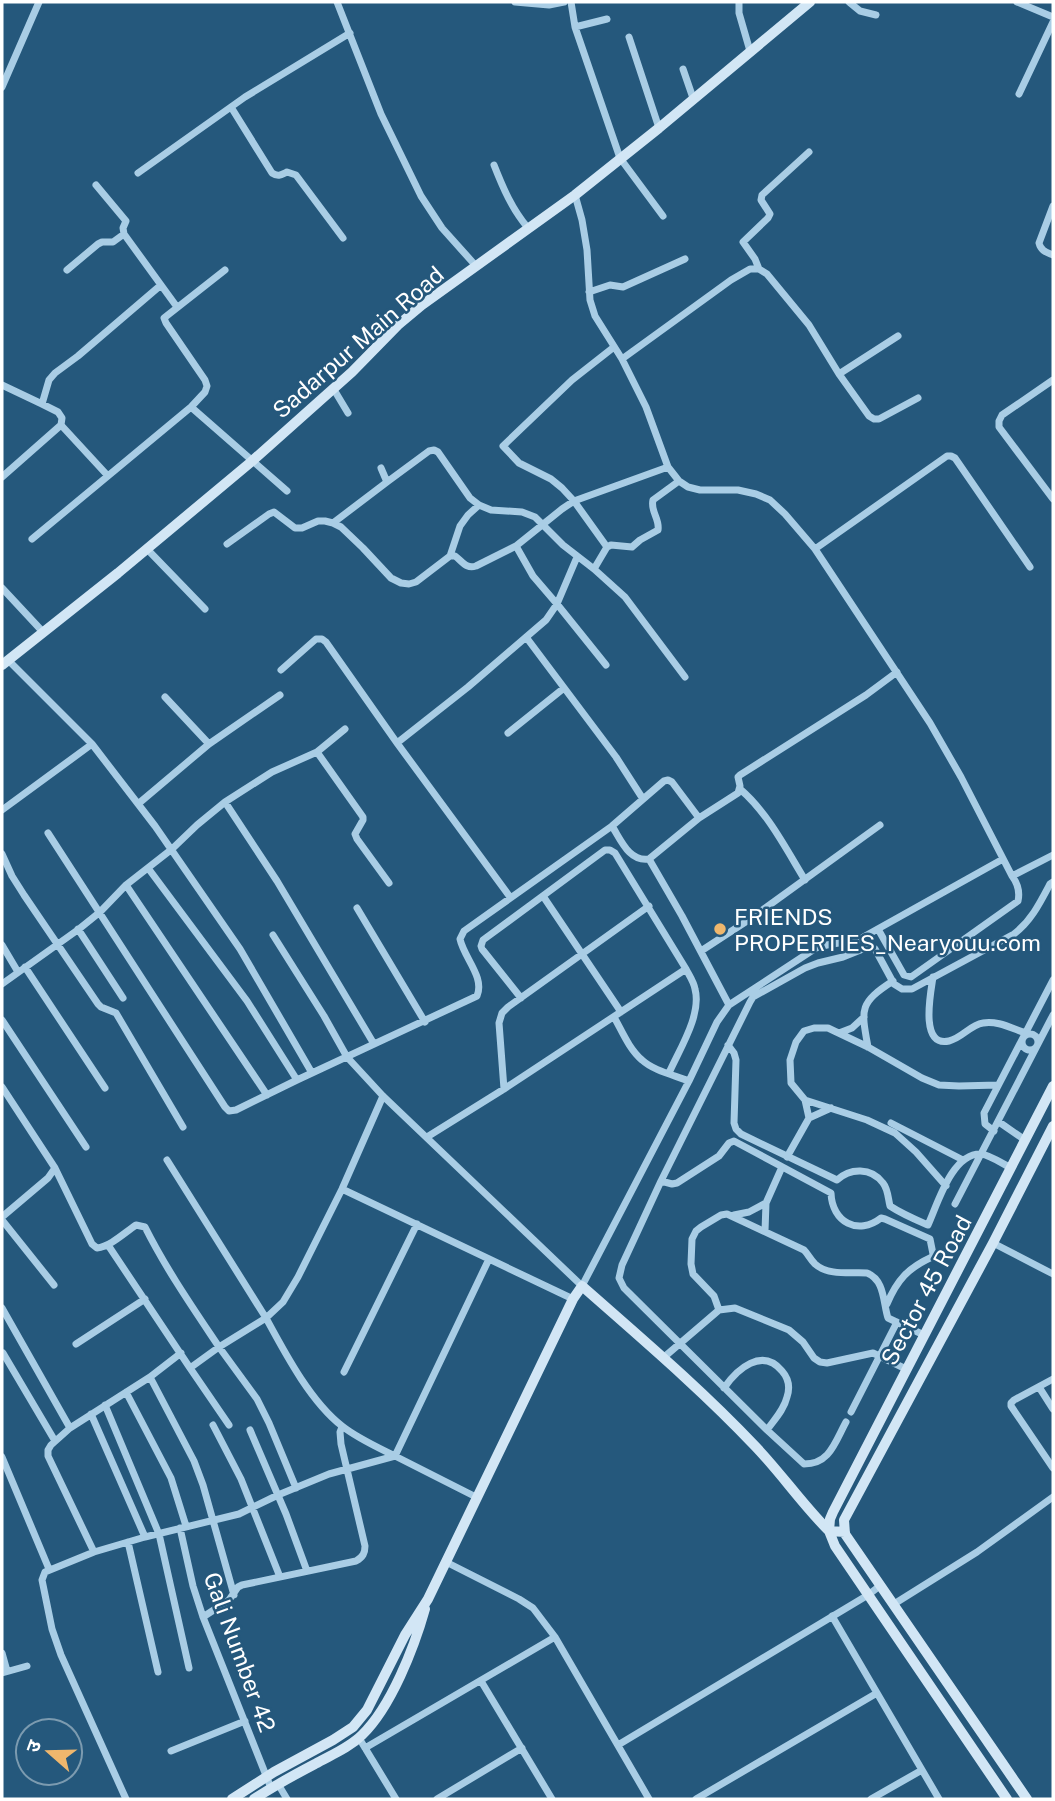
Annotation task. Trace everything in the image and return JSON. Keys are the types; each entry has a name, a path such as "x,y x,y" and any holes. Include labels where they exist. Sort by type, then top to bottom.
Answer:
{"street":[{"path":"2,88 39,2"},
{"path":"337,2 400,157 442,229 476,266"},
{"path":"514,2 549,5 564,2"},
{"path":"571,2 575,27 620,159 663,216"},
{"path":"739,2 739,13 750,51"},
{"name":"Sadarpur Main Road","path":"5,662 251,462 422,305 575,195 810,2"},
{"path":"849,2 860,11 876,15"},
{"path":"1017,2 1053,17"},
{"path":"575,27 607,19"},
{"path":"1020,94 1053,22"},
{"path":"138,173 231,107 350,33"},
{"path":"629,37 659,128"},
{"path":"683,69 694,98"},
{"path":"231,107 272,173 275,176 287,172 296,175 343,238"},
{"path":"809,152 762,195 761,200 770,214 743,242 759,269 767,274 808,326 869,415 879,419 918,398"},
{"path":"494,164 510,202 528,228"},
{"path":"96,185 125,222 124,234 177,307"},
{"path":"575,195 582,220 590,300 595,316 622,359 646,407 668,467 679,481 688,487 700,490 738,489 770,500 815,549 930,723 1017,883 1020,895 1018,901 911,978 904,975 877,929"},
{"path":"1053,206 1039,243 1040,248 1053,255"},
{"path":"67,270 98,244 113,242 124,234"},
{"path":"589,292 610,285 623,287 685,259"},
{"path":"622,359 731,280 750,269 759,269"},
{"path":"32,539 191,407 205,392 205,380 164,321 166,314 225,270"},
{"path":"42,404 49,380 55,373 161,285"},
{"path":"839,374 898,337"},
{"path":"607,547 574,501 551,479 519,463 503,446 572,380 614,347"},
{"path":"1053,380 1002,415 999,421 999,427 1053,499"},
{"path":"2,385 58,412 62,418 61,425 2,477"},
{"path":"333,388 348,413"},
{"path":"191,407 287,491"},
{"path":"61,425 108,476"},
{"path":"333,523 429,451 434,450 478,505 491,510 522,512 535,517 553,536 594,569 630,603 685,677"},
{"path":"815,549 947,456 951,456 1030,567"},
{"path":"450,556 455,556 470,568 477,566 516,546 574,501 668,467"},
{"path":"381,468 387,482"},
{"path":"594,569 607,547 632,547 656,533 659,527 652,508 653,500 679,481"},
{"path":"227,544 274,512 295,528 318,521 333,523 363,548 391,578 409,584 416,582 450,556 460,526 478,505"},
{"path":"516,546 533,576 606,665"},
{"path":"147,549 205,609"},
{"path":"397,743 546,620 557,604 577,557"},
{"path":"2,588 43,632"},
{"path":"526,637 616,757 643,799"},
{"path":"281,670 316,639 326,642 510,897"},
{"path":"5,662 92,744 172,849 246,959 312,1073"},
{"path":"805,880 762,813 740,789 738,777 866,695 897,672"},
{"path":"508,733 564,688"},
{"path":"138,804 209,744 280,695"},
{"path":"166,697 209,744"},
{"path":"2,984 100,912 126,885 225,802 272,772 317,752 345,729"},
{"path":"2,810 92,744"},
{"path":"317,752 363,817 355,834 389,883"},
{"path":"48,833 225,1107 229,1111 236,1111 477,996 479,981 460,939 464,931 567,859 664,781 672,782 699,818"},
{"path":"612,825 628,852 636,858 649,859 740,789"},
{"path":"225,802 277,881 374,1044"},
{"path":"701,951 880,825"},
{"path":"522,998 481,946 483,940 605,850 610,850 615,853 649,906 695,989 697,1004 694,1018 669,1073"},
{"path":"1012,876 1053,855"},
{"path":"2,857 24,895 100,1007 116,1013 183,1127"},
{"path":"649,859 729,1005"},
{"path":"232,1799 353,1727 367,1710 405,1635 428,1599 573,1300 717,1023 729,1005 816,948 830,943 858,940 1003,859"},
{"path":"148,868 247,1001 297,1080"},
{"path":"846,1422 825,1458 808,1465 800,1461 624,1288 619,1278 622,1265 660,1181 753,998 818,963 844,957 868,947 876,949 893,981 902,989 912,989 1014,934 1032,916 1053,882"},
{"path":"126,885 267,1095"},
{"path":"543,896 621,1012"},
{"path":"505,1089 499,1023 502,1013 649,906"},
{"path":"357,908 425,1022"},
{"path":"78,929 123,998"},
{"path":"273,935 347,1057 383,1096 756,1447 829,1531 835,1546 1007,1799"},
{"path":"2,945 105,1088"},
{"path":"427,1137 505,1089 686,969"},
{"path":"933,977 929,1009 930,1026 934,1036 942,1041 951,1041 984,1022 997,1023 1024,1036 1033,1035 1038,1041 1037,1046"},
{"path":"994,1131 985,1124 984,1113 1053,979"},
{"path":"868,1047 864,1010 870,998 893,981"},
{"path":"955,1204 1053,1015"},
{"path":"614,1017 631,1047 643,1061 689,1080"},
{"path":"838,1033 852,1028 864,1017"},
{"path":"2,1020 86,1147"},
{"path":"809,1118 804,1100 791,1083 790,1060 796,1042 804,1031 814,1028 828,1028 939,1085 998,1085"},
{"path":"728,1045 736,1059 734,1123 741,1134 837,1180 856,1170 866,1172 883,1182 890,1206 928,1225 954,1168 966,1157 983,1154 1011,1168"},
{"name":"Sector 45 Road","path":"829,1531 833,1512 1053,1086"},
{"path":"2,1087 55,1168 92,1244 102,1248 136,1225 145,1227 175,1280 257,1399 296,1488"},
{"path":"190,1368 266,1318 282,1302 298,1277 342,1189 383,1096"},
{"path":"804,1100 867,1120 895,1133 946,1186"},
{"path":"787,1157 809,1118 832,1108"},
{"path":"999,1122 1025,1140"},
{"path":"891,1123 963,1160"},
{"name":"Sector 45 Road","path":"845,1532 844,1520 1053,1126"},
{"path":"660,1181 677,1183 719,1156 731,1141 831,1193 838,1215 852,1225 871,1226 881,1218 930,1239 933,1254 903,1276 887,1304 886,1311 888,1318 924,1335"},
{"path":"167,1160 296,1371 328,1413 342,1427 477,1497"},
{"path":"765,1231 766,1203 782,1167"},
{"path":"54,1284 2,1219 48,1178 55,1168"},
{"path":"342,1189 573,1300"},
{"path":"733,1215 749,1212 766,1203"},
{"path":"719,1310 714,1296 693,1274 692,1238 701,1227 727,1214 804,1250 815,1264 829,1271 873,1275 887,1304"},
{"path":"344,1373 417,1224"},
{"path":"993,1243 1053,1274"},
{"path":"108,1245 229,1425"},
{"path":"126,1799 61,1656 52,1629 42,1576 49,1569 94,1552 145,1536 239,1514 329,1474 395,1456 489,1259"},
{"path":"76,1344 145,1299"},
{"path":"2,1308 70,1428"},
{"path":"663,1358 719,1310 735,1308 789,1330 820,1362 827,1363 869,1352 906,1369"},
{"path":"851,1412 897,1322"},
{"path":"3,1353 55,1441"},
{"path":"94,1552 48,1456 48,1450 70,1428 150,1377 181,1353"},
{"path":"724,1388 737,1372 750,1364 766,1361 774,1363 786,1377 789,1387 785,1405 767,1430"},
{"path":"150,1377 194,1461 234,1595"},
{"path":"1053,1379 1011,1403 1053,1468"},
{"path":"1039,1387 1053,1409"},
{"name":"Gali Number 42","path":"126,1392 171,1478 193,1586 203,1617 267,1777 287,1799"},
{"path":"105,1405 159,1534 189,1668"},
{"path":"91,1414 145,1536"},
{"path":"213,1425 234,1462 280,1577"},
{"path":"203,1617 229,1600 242,1585 356,1561 365,1553 340,1438 342,1427"},
{"path":"250,1430 294,1533 307,1571"},
{"path":"2,1457 49,1569"},
{"path":"894,1604 977,1552 1053,1497"},
{"path":"829,1531 845,1532 1027,1799"},
{"path":"128,1542 158,1672"},
{"path":"446,1562 533,1608 555,1637 649,1799"},
{"path":"618,1745 881,1585"},
{"path":"254,1799 359,1738 377,1717 392,1689 416,1640 428,1599"},
{"path":"832,1616 939,1799"},
{"path":"365,1748 555,1637"},
{"path":"2,1653 4,1672 27,1666"},
{"path":"481,1681 552,1799"},
{"path":"695,1799 877,1693"},
{"path":"171,1751 245,1721"},
{"path":"359,1738 396,1799"},
{"path":"437,1799 522,1748"},
{"path":"871,1799 922,1770"}],"place":[{"name":"FRIENDS PROPERTIES_Nearyouu.com","path":"720,929"}]}
